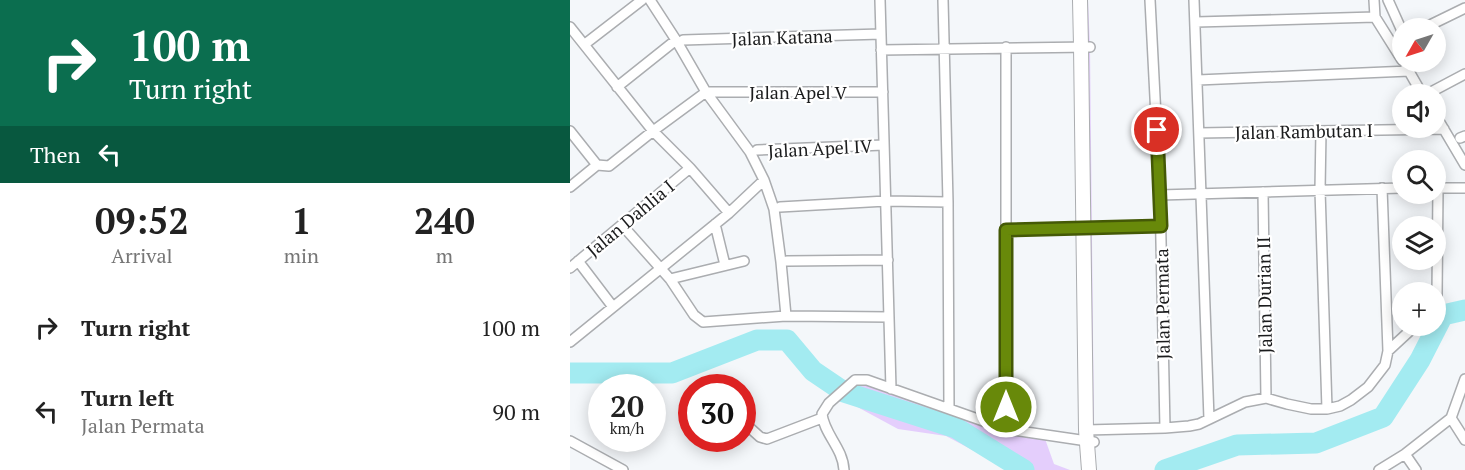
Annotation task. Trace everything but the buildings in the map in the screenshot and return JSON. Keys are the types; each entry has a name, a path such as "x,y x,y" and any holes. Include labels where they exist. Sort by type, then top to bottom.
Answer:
{"street":[{"path":"585,44 642,0"},
{"path":"650,0 679,40 750,152 764,180 774,209 786,316"},
{"path":"880,0 891,389"},
{"path":"943,0 950,408"},
{"path":"1080,0 1086,46"},
{"path":"1088,0 1086,46 1089,470"},
{"name":"Jalan Permata","path":"1150,0 1160,195 1165,429"},
{"path":"1194,0 1209,419"},
{"path":"1374,0 1375,17 1392,44"},
{"path":"1388,0 1396,18"},
{"path":"1444,18 1465,8"},
{"path":"1196,22 1375,17"},
{"path":"570,27 653,131 690,168 729,213"},
{"name":"Jalan Katana","path":"679,40 881,34"},
{"path":"618,87 679,40"},
{"path":"882,50 1086,46"},
{"path":"1006,47 1006,429"},
{"path":"1198,80 1392,72"},
{"path":"1410,72 1419,84"},
{"path":"1444,84 1465,74"},
{"path":"570,187 597,165 609,166 653,131 710,92"},
{"name":"Jalan Apel V","path":"710,92 883,92"},
{"name":"Jalan Rambutan I","path":"1199,133 1392,130"},
{"path":"570,131 597,165"},
{"path":"1321,131 1320,190 1327,409"},
{"path":"1446,132 1465,165"},
{"name":"Jalan Apel IV","path":"757,150 884,145"},
{"name":"Jalan Dahlia I","path":"570,268 690,168"},
{"path":"570,342 729,213 764,180"},
{"path":"844,470 840,453 822,418 829,403 850,383 862,379 1006,429 1090,436 1199,424 1245,402 1266,398 1287,405 1311,409 1340,406 1368,387 1385,365 1388,351 1382,188"},
{"path":"1160,195 1392,188"},
{"path":"1446,188 1465,188"},
{"name":"Jalan Durian II","path":"1263,192 1266,398"},
{"path":"780,207 886,201 948,202"},
{"path":"1437,204 1437,282"},
{"path":"715,224 725,265"},
{"path":"622,225 670,279 694,315 703,322 786,316 889,318"},
{"path":"1006,230 1161,226"},
{"path":"787,261 888,260"},
{"path":"579,261 613,307"},
{"path":"670,279 744,261"},
{"path":"1388,351 1404,336"},
{"path":"1379,470 1405,454 1451,418 1465,379"},
{"path":"756,433 767,439 822,418"},
{"path":"1451,418 1465,440"},
{"path":"1090,436 1096,470"},
{"path":"570,441 622,470"},
{"path":"1405,454 1416,470"}],"shaded area":[{"path":"1080,0 1088,0 1090,47 1094,430 1086,429"},
{"path":"855,380 1044,436 1054,464 1070,470 1010,470 946,436 898,429 837,396"}],"waterway":[{"path":"1165,470 1237,445 1316,443 1383,417 1420,360 1443,315 1465,310"},
{"path":"570,373 672,373 757,340 787,340 813,371 844,392 956,428 1024,470"}],"route":[{"path":"1006,407 1006,230 1161,226 1157,130"}]}
